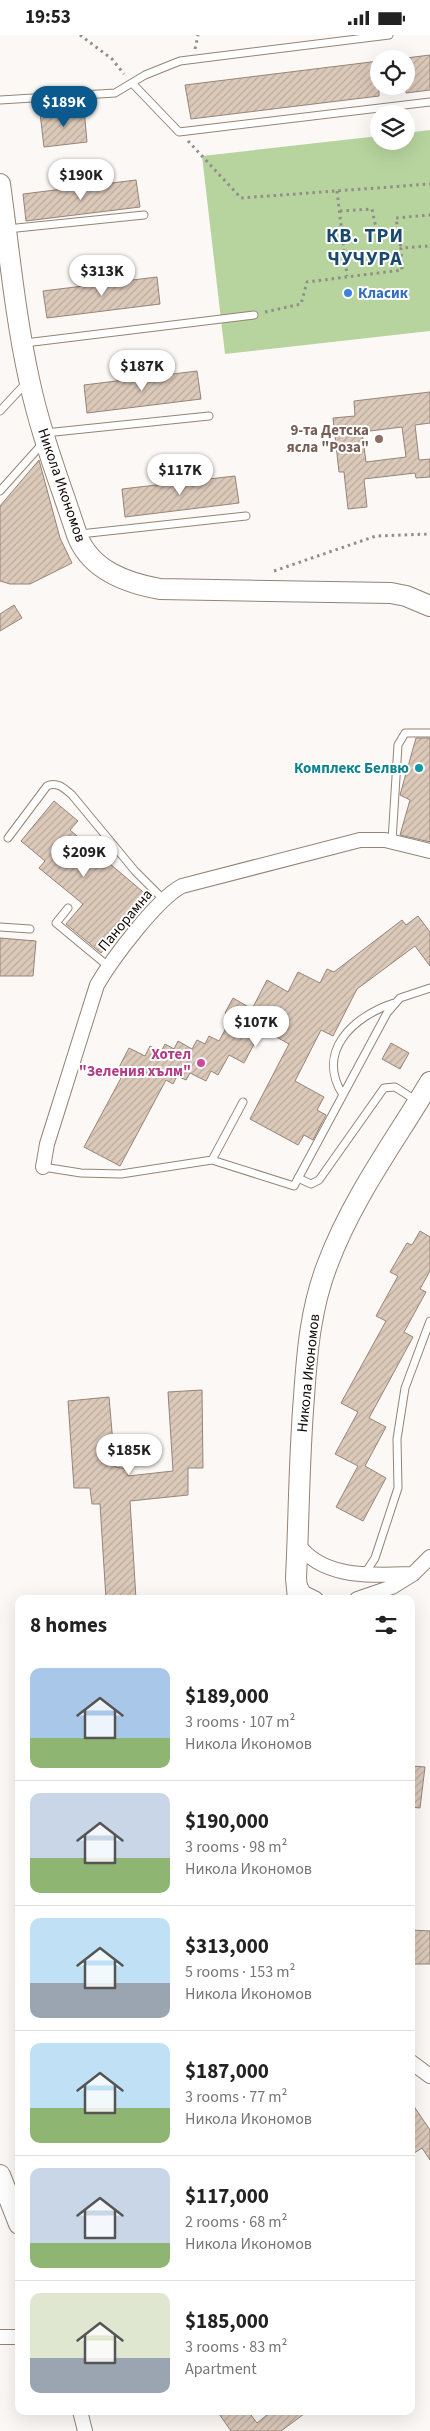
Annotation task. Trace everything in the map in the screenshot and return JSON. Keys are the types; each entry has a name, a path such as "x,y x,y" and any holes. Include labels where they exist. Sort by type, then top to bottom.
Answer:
{"street":[{"name":"Никола Икономов","path":"0,183 29,381 77,535 85,551 98,564 115,575 145,586 200,591 290,590 391,593 406,596 430,607"},
{"name":"Панорамна","path":"43,1167 47,1145 97,985 108,966 163,899 182,886 342,844 372,839 392,841 430,851"},
{"name":"Никола Икономов","path":"298,1595 296,1578 301,1435 307,1345 321,1283 336,1243 355,1205 430,1082"},
{"path":"297,1543 311,1559 325,1567"},
{"path":"369,1595 392,1587 413,1575 430,1557"},
{"path":"308,1595 304,1593 296,1578 301,1569 306,1567 325,1567 364,1575 413,1575"},
{"path":"415,2065 430,2076"},
{"path":"0,2175 15,2214"},
{"path":"0,2337 15,2337"},
{"path":"81,2415 85,2431"}],"lane":[{"path":"0,100 116,93 144,75 180,61 389,35"},
{"path":"132,83 179,132 430,103"},
{"path":"7,229 144,215"},
{"path":"22,343 254,315"},
{"path":"0,411 29,381"},
{"path":"0,491 45,437 209,416"},
{"path":"77,535 246,516"},
{"path":"392,841 399,741 405,733 430,733"},
{"path":"8,837 47,786 51,784 60,786 72,795 135,871 163,899"},
{"path":"68,908 56,923 108,966"},
{"path":"0,927 30,929"},
{"path":"343,1095 338,1087 334,1068 336,1053 342,1039 360,1018 430,988"},
{"path":"43,1167 81,1173 121,1174 212,1159 294,1186 375,1032 396,1002"},
{"path":"298,1178 311,1184 319,1179 378,1094 386,1087 394,1087 418,1102"},
{"path":"212,1159 243,1102"},
{"path":"364,1575 375,1558 398,1488 397,1439 406,1388 430,1321"}],"path":[{"path":"80,35 112,59 132,83"},
{"path":"179,132 241,198 430,184"},
{"path":"337,191 347,276"},
{"path":"340,211 372,209 377,233 398,231"},
{"path":"254,315 301,304 307,282 402,270 396,217 430,215"},
{"path":"401,248 430,246"},
{"path":"268,573 376,536 430,534"}],"green space":[{"path":"430,130 430,331 225,354 202,156 370,137 370,150 415,150 415,132"}],"building":[{"path":"430,55 430,90 415,92 415,57"},
{"path":"370,62 370,95 379,96 191,119 185,85"},
{"path":"84,109 87,142 44,147 40,113"},
{"path":"136,180 140,207 26,221 23,194"},
{"path":"157,277 160,304 47,318 43,291"},
{"path":"197,371 201,399 87,413 84,385"},
{"path":"430,392 430,423 415,425 419,460 430,459 430,477 416,478 415,473 364,479 367,507 348,509 344,472 339,472 333,418 355,416 354,401","holes":["402,427 406,457 366,462 362,432"]},
{"path":"39,460 60,538 72,563 30,584 10,584 0,581 0,506"},
{"path":"235,476 239,503 125,517 122,489"},
{"path":"14,605 22,618 0,631 0,614"},
{"name":"Комплекс Белвю","path":"416,738 430,738 430,842 400,835 410,800 400,795"},
{"path":"54,801 78,821 70,830 149,897 101,953 66,924 83,904 39,868 45,861 21,841"},
{"path":"418,916 430,932 430,966 415,946 357,989 333,1036 321,1030 295,1081 324,1097 317,1110 326,1115 313,1140 304,1135 298,1145 250,1119 289,1044 262,1029 244,1063 229,1055 218,1075 211,1071 206,1081 190,1073 186,1080 177,1076 173,1084 166,1080 120,1166 84,1147 121,1078 115,1075 129,1048 145,1056 150,1046 161,1052 165,1044 174,1049 178,1041 192,1049 197,1040 205,1044 209,1036 219,1041 232,1017 225,1013 233,998 252,1009 267,980 288,992 298,972 320,983 327,969 334,972 402,920 406,925"},
{"path":"0,938 36,941 33,976 0,976"},
{"path":"391,1043 409,1053 400,1069 382,1059"},
{"path":"420,1231 430,1237 430,1271 420,1289 426,1292 404,1332 413,1337 369,1418 386,1427 365,1466 386,1478 363,1521 336,1507 358,1466 335,1454 358,1412 341,1403 386,1321 376,1316 398,1276 390,1272 407,1243 412,1245"},
{"path":"202,1390 203,1468 188,1468 188,1495 130,1501 136,1595 106,1595 100,1504 92,1504 90,1488 74,1488 68,1401 109,1397 115,1467 128,1469 128,1476 173,1471 168,1392"},
{"path":"415,1766 425,1767 420,1808 415,1807"},
{"path":"415,1930 430,1931 430,1964 415,1964"},
{"path":"415,2108 430,2130 430,2160 422,2148 415,2152"},
{"path":"220,2415 251,2415 257,2423 267,2415 303,2415 281,2431 231,2431"}],"place":[{"name":"Класик","path":"348,293"},
{"name":"9-та Детска ясла \"Роза\"","path":"379,439"},
{"name":"Комплекс Белвю","path":"419,768"},
{"name":"Хотел \"Зеления хълм\"","path":"201,1063"}],"district":[{"name":"КВ. ТРИ ЧУЧУРА","path":"365,246"}]}
